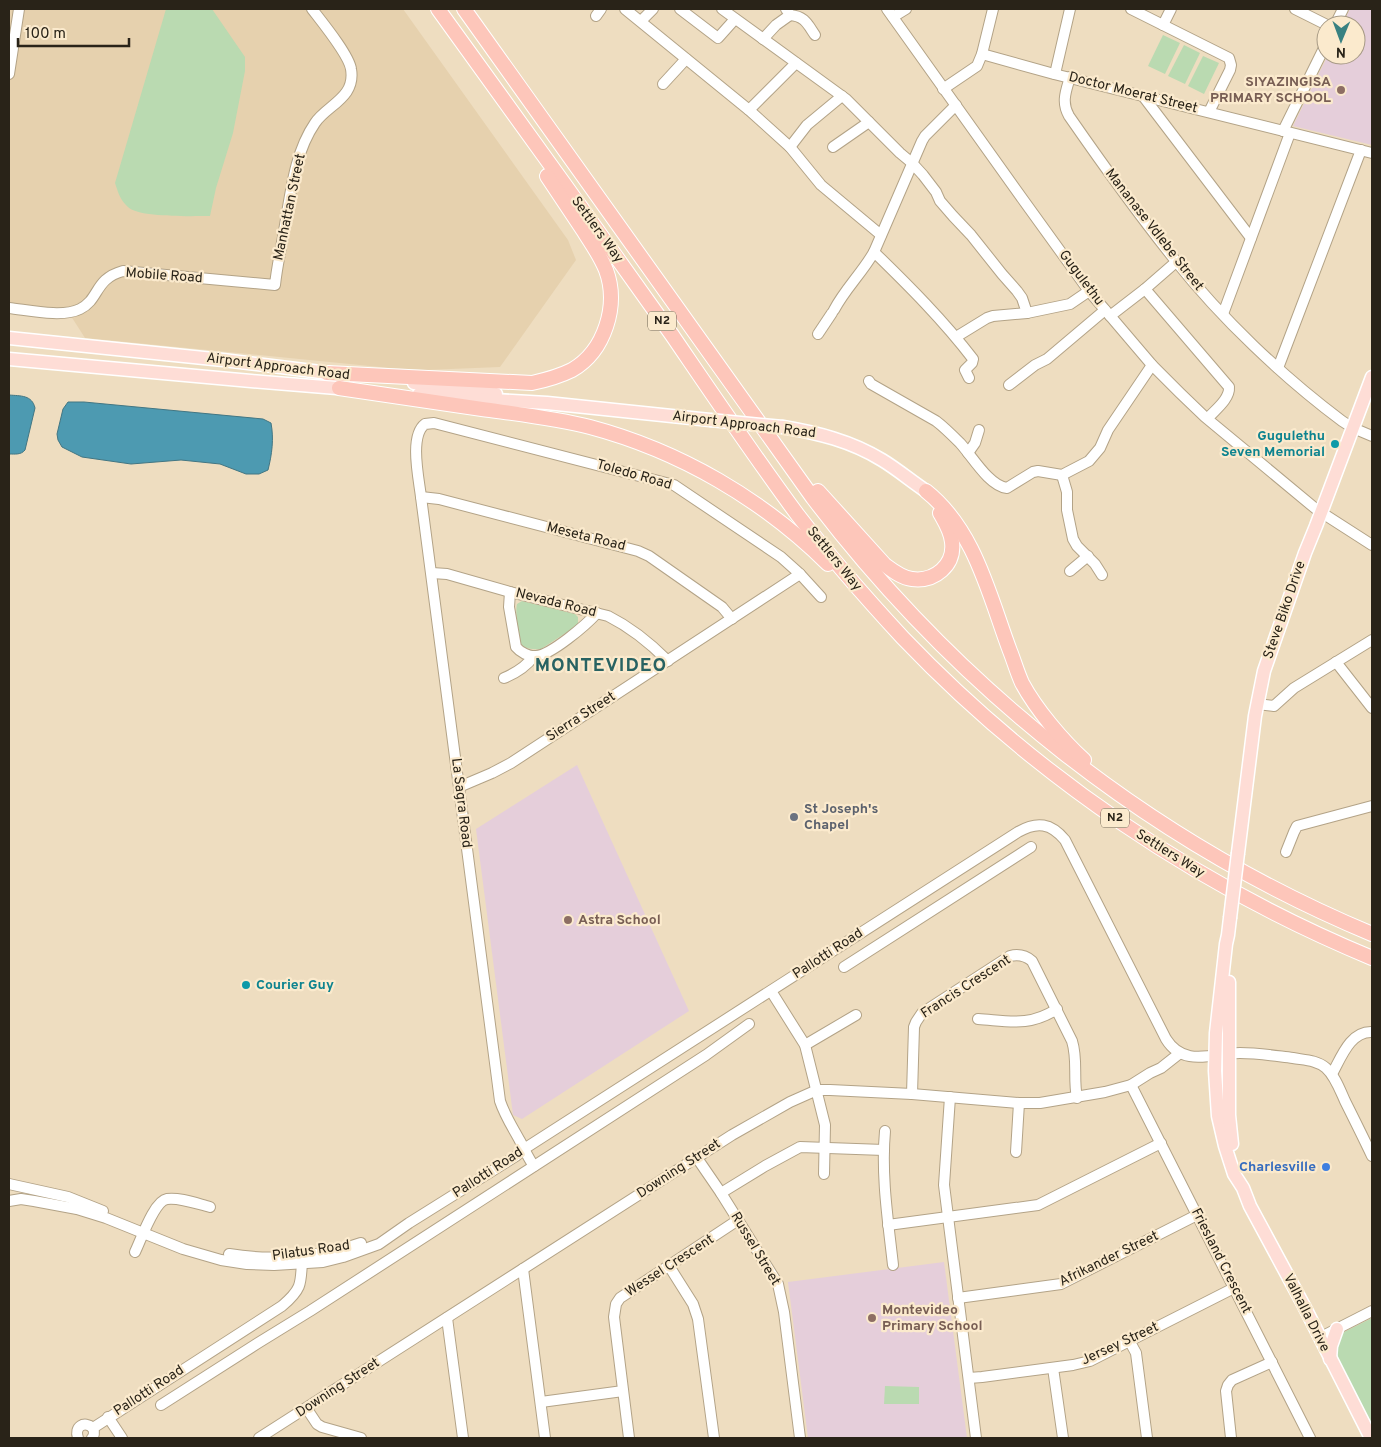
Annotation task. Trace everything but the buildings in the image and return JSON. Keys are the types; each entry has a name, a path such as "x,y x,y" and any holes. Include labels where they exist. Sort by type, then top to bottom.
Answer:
{"highway":[{"path":"327,373 501,382 536,382 556,377 573,369 586,359 599,344 606,326 611,309 610,290 607,272 600,257 437,9"},
{"name":"Settlers Way","path":"437,9 651,306 797,514 839,566 893,627 931,666 990,721 1047,768 1118,820 1174,857 1245,898 1372,958"},
{"name":"Settlers Way","path":"464,9 821,509 876,575 925,629 973,676 1032,728 1085,769 1150,815 1220,858 1288,895 1372,934"},
{"path":"339,388 558,420 611,433 662,452 720,481 774,517 815,552 893,627"},
{"path":"771,439 880,560 897,574 910,579 922,580 938,573 947,564 952,552 952,540 948,528 926,491"},
{"path":"926,491 939,502 955,521 978,561 1023,683 1052,726 1088,764 1154,812 1204,844 1220,858"}],"main road":[{"name":"Airport Approach Road","path":"9,338 223,360 479,390 547,403"},
{"name":"Airport Approach Road","path":"9,359 339,388 547,403 804,430 835,438 855,446 892,466 926,491"},
{"name":"Steve Biko Drive","path":"1238,853 1257,704 1267,663 1318,511 1372,377"},
{"name":"Valhalla Drive","path":"1238,853 1216,1033 1215,1085 1222,1132 1234,1174 1243,1188"},
{"name":"Valhalla Drive","path":"1228,935 1230,944 1228,1054 1230,1133 1243,1188 1250,1206 1370,1438"},
{"path":"1330,1359 1331,1346 1338,1329"}],"street":[{"path":"9,74 19,9"},
{"name":"Manhattan Street","path":"275,285 291,191 302,148 315,123 345,95 351,83 351,70 347,57 312,9"},
{"path":"625,9 749,110 790,147 821,185 881,235"},
{"path":"641,21 653,9"},
{"path":"680,9 718,38 735,19"},
{"path":"722,9 842,96 912,163 927,180 940,201 971,234 1017,291 1022,298 1027,313"},
{"path":"890,13 906,9"},
{"path":"943,88 975,68 982,54 993,9"},
{"path":"1055,74 1070,9"},
{"path":"1131,9 1229,58 1231,61 1230,70 1209,112"},
{"path":"1163,25 1171,9"},
{"path":"1295,9 1316,20"},
{"path":"764,39 788,12 803,18 815,35"},
{"name":"Gugulethu","path":"890,13 1089,291 1152,365 1180,394 1318,511 1372,545"},
{"name":"Doctor Moerat Street","path":"982,54 1055,74 1372,152"},
{"path":"663,84 686,59"},
{"path":"749,110 796,63"},
{"path":"1223,314 1287,132 1317,65"},
{"name":"Mananase Vdlebe Street","path":"1070,77 1064,100 1065,110 1176,262 1223,314 1278,368 1336,417 1353,428 1372,436"},
{"path":"790,147 807,125 842,96"},
{"path":"1144,96 1251,238"},
{"path":"818,334 850,284 865,267 874,252 925,136 956,105"},
{"path":"833,147 869,122"},
{"path":"1278,368 1360,150"},
{"path":"874,252 929,306 956,337 972,359 972,363 965,370 969,378"},
{"path":"1009,385 1035,365 1047,359 1107,313 1145,289 1176,262"},
{"name":"Mobile Road","path":"9,308 53,313 81,309 108,277 123,271 275,285"},
{"path":"1145,289 1229,387 1226,398 1208,418"},
{"path":"956,337 987,318 1027,313 1070,304 1089,291"},
{"path":"869,381 870,384 943,426 989,478 1001,487 1008,488 1033,472 1062,475 1089,461 1098,452 1108,430 1152,365"},
{"name":"Toledo Road","path":"419,431 425,424 434,423 672,484 781,558 800,574 821,597"},
{"path":"968,453 973,447 980,430"},
{"name":"La Sagra Road","path":"419,431 416,451 421,497 500,1102 504,1114 527,1157 534,1166"},
{"path":"1062,475 1067,492 1067,510 1073,539 1102,575"},
{"name":"Meseta Road","path":"421,497 439,499 638,551 722,607 732,619"},
{"path":"1070,571 1088,556"},
{"name":"Nevada Road","path":"432,573 447,574 510,592 608,616 655,648 668,661"},
{"name":"Sierra Street","path":"459,787 510,763 800,574"},
{"path":"510,592 509,607 516,647 534,656 544,654 578,632 596,614"},
{"path":"1257,704 1274,706 1294,688 1372,640"},
{"path":"504,678 524,668 534,656"},
{"path":"1336,662 1372,708"},
{"path":"1286,852 1297,826 1372,806"},
{"name":"Pallotti Road","path":"397,1231 1018,832 1033,826 1047,826 1060,834 1072,853 1162,1031 1176,1050"},
{"name":"Pallotti Road","path":"844,967 1031,846"},
{"path":"978,859 987,874"},
{"path":"867,930 878,945"},
{"name":"Francis Crescent","path":"912,1094 914,1027 918,1018 922,1013 1010,956 1022,955 1032,961 1075,1049 1075,1091 1077,1098"},
{"path":"771,991 806,1046 826,1129 824,1174"},
{"path":"978,1019 1025,1022 1046,1016 1057,1009"},
{"path":"806,1046 856,1015"},
{"name":"Pallotti Road","path":"161,1405 706,1055 749,1024"},
{"path":"1332,1074 1353,1038 1362,1033 1372,1032"},
{"path":"696,1039 706,1055"},
{"path":"1176,1050 1194,1057 1251,1053 1312,1061 1323,1066 1332,1074 1372,1156"},
{"name":"Downing Street","path":"260,1438 739,1131 817,1090 912,1094 1040,1103 1077,1098 1131,1085 1150,1073 1176,1050"},
{"name":"Friesland Crescent","path":"1131,1085 1310,1438"},
{"path":"950,1098 944,1185 976,1438"},
{"path":"1016,1152 1019,1103"},
{"path":"885,1131 884,1194 893,1265"},
{"path":"888,1225 1042,1204 1161,1143"},
{"path":"721,1193 800,1147 884,1150"},
{"name":"Russel Street","path":"697,1158 778,1284 800,1438"},
{"name":"Pilatus Road","path":"9,1184 68,1196 145,1230"},
{"path":"135,1252 157,1205 165,1199 174,1198 210,1207"},
{"name":"Pilatus Road","path":"9,1201 21,1199 77,1209 206,1250 266,1258 302,1259 348,1248 397,1231"},
{"name":"Afrikander Street","path":"958,1298 1062,1284 1197,1215"},
{"name":"Wessel Crescent","path":"630,1438 614,1317 616,1304 620,1298 738,1220"},
{"name":"Pallotti Road","path":"78,1438 76,1431 82,1424 88,1424 92,1433 108,1417 282,1306 292,1298 300,1284 302,1259"},
{"path":"669,1266 695,1309 714,1438"},
{"path":"523,1270 545,1438"},
{"name":"Jersey Street","path":"969,1378 1072,1366 1090,1361 1234,1288"},
{"path":"1319,1338 1372,1312"},
{"path":"447,1318 463,1438"},
{"path":"247,1328 258,1343"},
{"path":"1130,1342 1136,1353 1147,1438"},
{"path":"1231,1438 1226,1391 1228,1385 1232,1380 1272,1362"},
{"path":"1053,1368 1063,1438"},
{"path":"541,1402 623,1391"},
{"path":"307,1408 317,1424 322,1427 361,1438"},
{"path":"108,1417 122,1438"}],"shaded area":[{"path":"9,9 403,9 568,240 576,260 500,367 426,370 390,368 85,338 69,313 9,307"},
{"name":"SIYAZINGISA PRIMARY SCHOOL","path":"1350,9 1372,9 1372,145 1293,126 1323,65 1366,65 1366,15 1347,15"},
{"name":"Astra School","path":"577,765 689,1011 522,1119 513,1115 476,829"},
{"name":"Montevideo Primary School","path":"944,1262 967,1438 808,1438 788,1282"}],"green space":[{"path":"166,9 212,9 245,57 245,71 233,133 216,188 210,216 167,216 134,211 123,202 115,183"},
{"path":"1163,35 1180,43 1165,74 1148,66"},
{"path":"1184,45 1200,53 1185,84 1168,76"},
{"path":"1203,56 1219,63 1204,94 1188,86"},
{"path":"522,601 575,614 578,617 578,625 541,649 526,647 522,645 518,631 516,607"},
{"path":"1372,1318 1372,1426 1337,1356 1337,1350 1338,1343 1344,1332"},
{"path":"885,1386 919,1387 919,1404 884,1404"}],"water":[{"path":"9,395 29,398 35,408 25,450 18,454 9,454"},
{"path":"68,402 263,419 271,423 272,429 271,458 268,470 259,474 246,474 220,464 181,460 131,464 82,457 62,447 58,440 57,434 63,409"}],"place":[{"name":"SIYAZINGISA PRIMARY SCHOOL","path":"1341,90"},
{"name":"Gugulethu Seven Memorial","path":"1335,444"},
{"name":"St Joseph's Chapel","path":"794,817"},
{"name":"Astra School","path":"568,920"},
{"name":"Courier Guy","path":"246,985"},
{"name":"Charlesville","path":"1326,1167"},
{"name":"Montevideo Primary School","path":"872,1318"}],"district":[{"name":"MONTEVIDEO","path":"601,666"}]}
